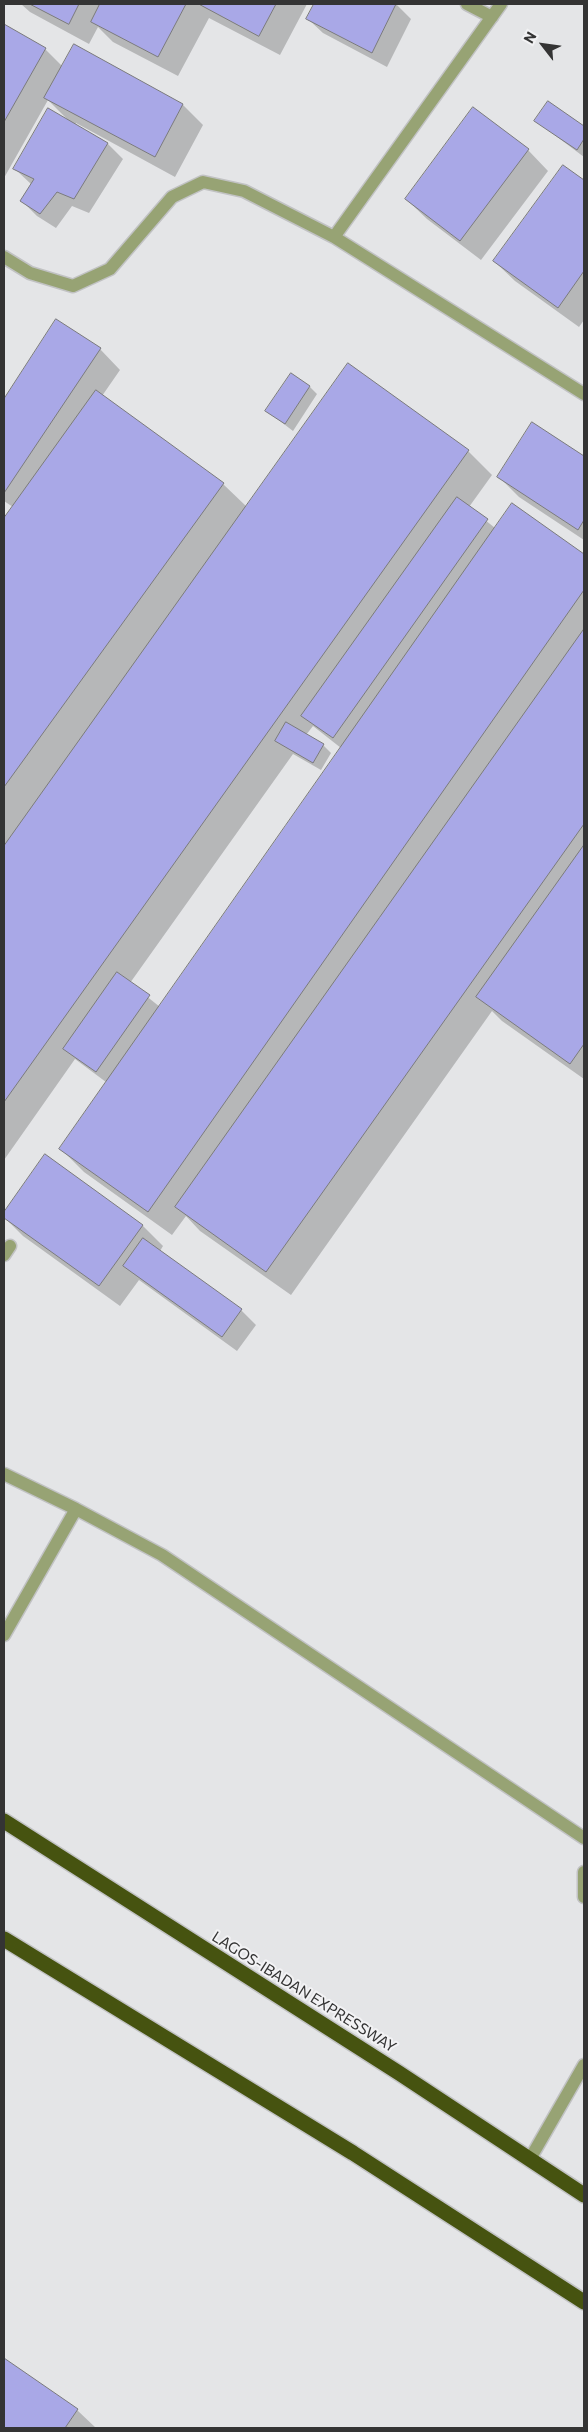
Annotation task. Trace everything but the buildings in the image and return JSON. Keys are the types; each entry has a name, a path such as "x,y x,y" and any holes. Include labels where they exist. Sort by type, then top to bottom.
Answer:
{"highway":[{"name":"LAGOS-IBADAN EXPRESSWAY","path":"4,1821 399,2073 584,2195"},
{"path":"4,1939 353,2153 584,2302"}],"street":[{"path":"467,4 492,17"},
{"path":"334,237 501,4"},
{"path":"4,258 30,273 73,286 110,268 172,197 203,182 244,191 334,237 584,394"},
{"path":"4,1474 76,1509 162,1555 584,1838"},
{"path":"4,1634 76,1509"},
{"path":"584,1872 584,1897"},
{"path":"530,2159 584,2065"}]}
